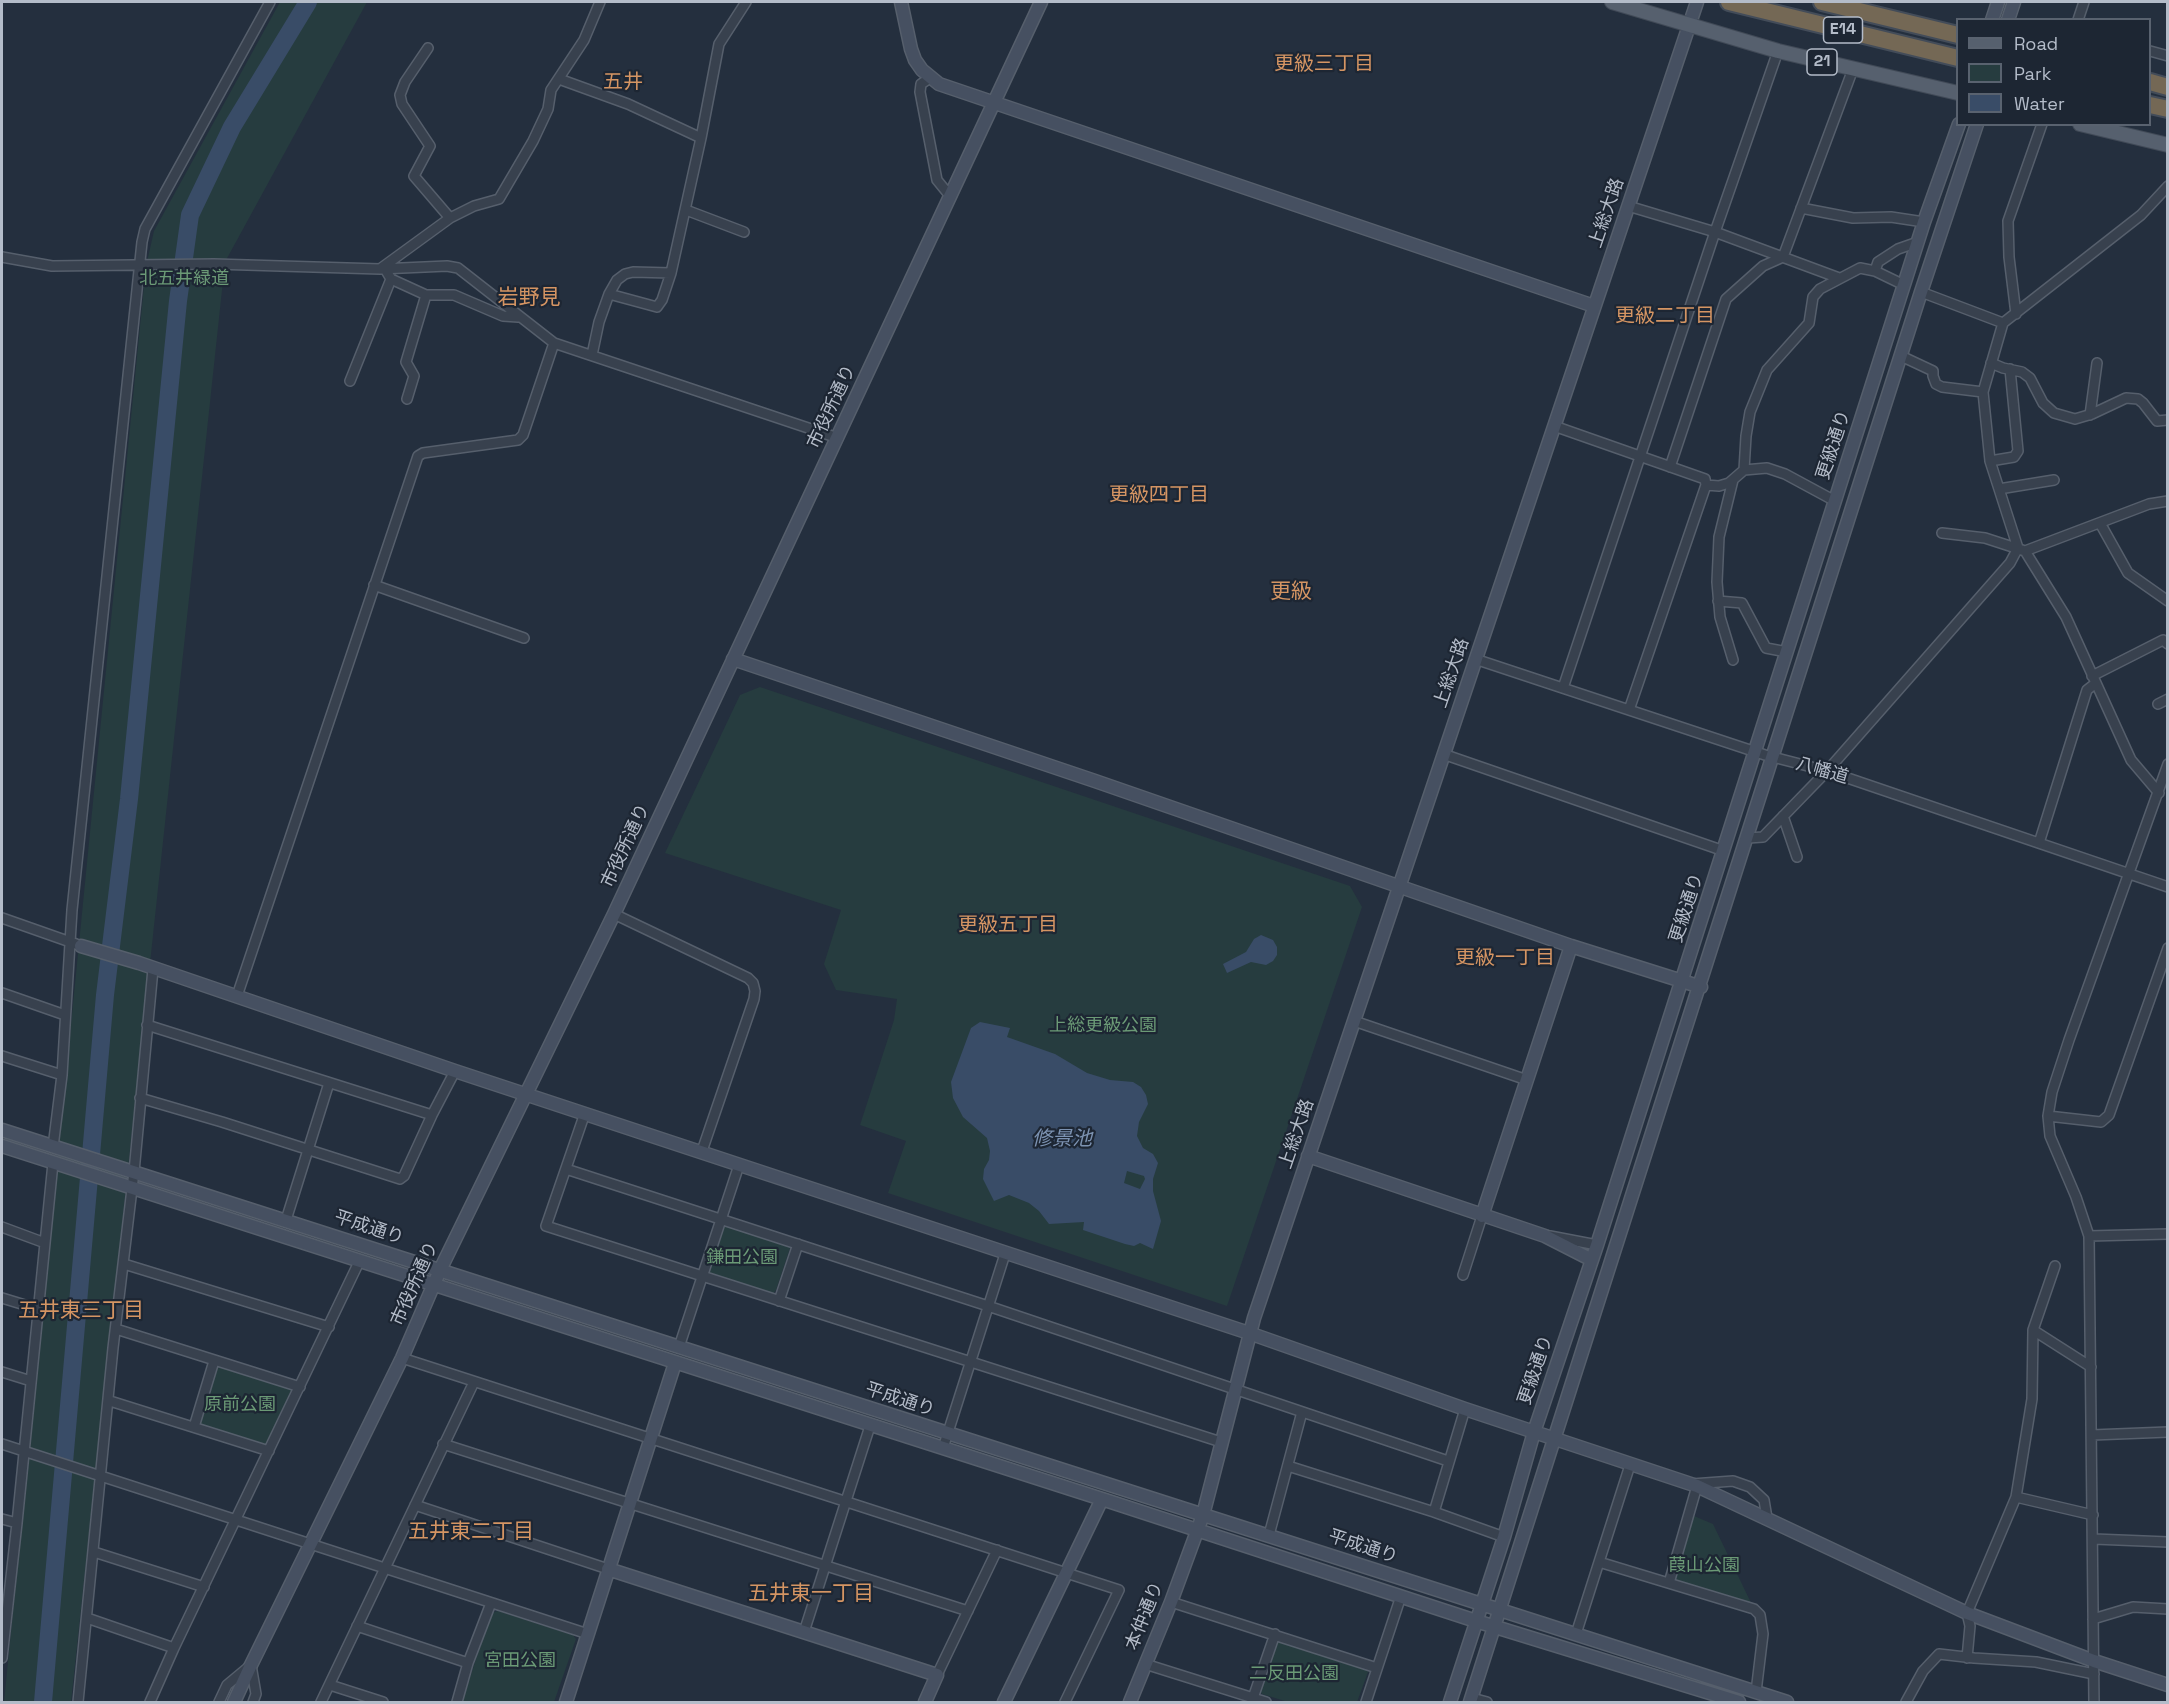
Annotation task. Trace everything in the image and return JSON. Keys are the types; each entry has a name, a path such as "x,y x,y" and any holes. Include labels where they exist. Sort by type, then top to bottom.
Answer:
{"highway":[{"name":"E14","path":"1729,2 1956,58"},
{"name":"E14","path":"1822,2 1956,35"},
{"path":"2151,82 2168,87"},
{"path":"2151,105 2168,109"}],"main road":[{"name":"21","path":"1612,2 1778,51 1956,93"},
{"path":"2088,126 2168,145"}],"street":[{"path":"53,1147 62,1075 65,1015 76,944 72,910 139,265 145,229 270,2"},
{"path":"382,269 450,218 474,206 499,199 533,141 548,109 551,90 584,40 600,2"},
{"path":"609,294 657,307 662,300 686,210 719,44 746,2"},
{"path":"901,2 915,60 930,78 939,84 1594,306"},
{"name":"市役所通り","path":"236,1699 402,1358 440,1270 614,914 1041,2"},
{"name":"上総大路","path":"1221,1442 1249,1333 1697,2"},
{"path":"1993,18 1998,2"},
{"path":"2009,18 2014,2"},
{"path":"2079,18 2084,2"},
{"path":"428,48 405,82 400,95 402,104 430,146 414,176 450,218"},
{"path":"1563,688 1715,232 1778,51"},
{"path":"2151,51 2168,56"},
{"path":"1670,467 1726,299 1763,266 1783,256 1853,69"},
{"path":"930,78 921,84 920,92 936,180 950,196"},
{"path":"559,79 630,105 701,138"},
{"name":"更級通り","path":"1450,1702 1504,1537 1534,1432 1724,851 1924,222 1958,126"},
{"name":"更級通り","path":"1471,1700 1701,987 1921,292 1976,126"},
{"path":"2016,314 2009,257 2008,221 2041,126"},
{"path":"2159,793 2131,760 2066,617 2021,549 1990,461 1983,392 2003,323 2141,215 2168,186"},
{"path":"1628,206 1715,232 1839,278"},
{"path":"1801,208 1853,218 1891,217 1924,222"},
{"path":"686,210 744,232"},
{"path":"1875,271 1878,262 1898,249 1918,242"},
{"path":"2,257 52,266 214,264 382,269 447,266 458,268 554,343 838,438"},
{"path":"1744,470 1750,412 1767,370 1809,323 1813,297 1820,289 1860,268 1875,271 1904,285"},
{"path":"382,269 391,279 426,295 454,295 503,316 518,317"},
{"path":"592,355 599,322 609,294 617,280 625,274 671,273"},
{"path":"350,381 391,279"},
{"path":"1921,292 2003,323"},
{"path":"407,399 414,376 405,362 426,295"},
{"path":"237,996 417,456 423,453 518,440 523,435 554,343"},
{"path":"1901,356 1933,372 1936,384 1942,387 1983,392"},
{"path":"1991,363 2022,372 2030,378 2043,403 2054,412 2075,419 2090,415 2126,398 2138,399 2144,403 2157,421 2168,420"},
{"path":"2090,415 2097,363"},
{"path":"1990,461 2014,457 2018,451 2010,369"},
{"path":"1554,426 1705,479 1706,485 1629,710"},
{"path":"1706,485 1719,486 1732,480 1744,470 1767,468 1785,474 1835,501"},
{"path":"1732,480 1719,537 1717,582 1720,617 1733,660"},
{"path":"1998,489 2054,480"},
{"path":"1748,838 1764,837 1827,771 2021,549 2149,504 2168,501"},
{"path":"2100,523 2128,573 2168,601"},
{"path":"1942,533 1985,538 2021,549"},
{"path":"374,585 524,638"},
{"path":"1718,601 1742,603 1766,648 1787,652"},
{"path":"2039,843 2087,690 2094,680 2163,640 2168,644"},
{"path":"733,659 1399,885 1571,946 1701,987"},
{"name":"八幡道","path":"1475,659 1755,752 1827,771 2168,887"},
{"path":"2158,704 2168,699"},
{"path":"1443,754 1724,851"},
{"path":"2094,1702 2089,1236 2076,1197 2050,1136 2048,1116 2052,1092 2168,764"},
{"path":"1783,816 1797,857"},
{"path":"614,914 748,978 753,983 754,999 702,1151"},
{"path":"2,918 455,1071 1249,1333 1465,1409 1694,1485 1726,1498 1967,1613 2094,1667"},
{"path":"1463,1275 1571,946"},
{"path":"2048,1116 2100,1122 2109,1115 2168,948"},
{"path":"78,1702 94,1552 98,1477 110,1401 153,969"},
{"path":"2,993 65,1015"},
{"path":"1354,1021 1527,1080"},
{"path":"147,1025 432,1115"},
{"path":"2,1056 62,1075"},
{"path":"140,1098 400,1179 404,1176 455,1071"},
{"path":"286,1220 329,1083"},
{"path":"585,1113 546,1226 1221,1442"},
{"name":"平成通り","path":"2,1130 1787,1702"},
{"name":"平成通り","path":"2,1146 1494,1627 1739,1702"},
{"path":"1308,1156 1545,1236 1592,1260"},
{"path":"2,1658 5,1593 28,1453 31,1381 45,1243 59,1165"},
{"path":"679,1347 739,1165"},
{"path":"566,1169 988,1306 1448,1461"},
{"path":"2,1227 45,1243"},
{"path":"2089,1236 2168,1234"},
{"path":"1545,1236 1597,1245"},
{"path":"779,1301 798,1244"},
{"path":"943,1448 1005,1254"},
{"path":"150,1702 359,1262"},
{"path":"124,1264 329,1327"},
{"path":"1967,1658 1970,1626 1967,1613 2016,1497 2032,1399 2033,1330 2055,1266"},
{"path":"2,1298 38,1309"},
{"path":"116,1329 300,1387"},
{"path":"2033,1330 2091,1367"},
{"path":"402,1358 1119,1590 1065,1702"},
{"path":"194,1428 214,1361"},
{"path":"566,1702 675,1363"},
{"path":"2,1372 31,1381"},
{"path":"321,1702 474,1382"},
{"path":"110,1401 268,1451"},
{"path":"1434,1512 1465,1409"},
{"path":"1269,1536 1302,1412"},
{"path":"804,1632 870,1426"},
{"path":"2092,1435 2168,1432"},
{"name":"本仲通り","path":"1130,1702 1193,1544 1203,1515 1221,1442"},
{"path":"2,1444 588,1634"},
{"path":"443,1444 968,1611"},
{"path":"1576,1634 1630,1465"},
{"path":"1288,1466 1434,1512 1504,1537"},
{"path":"1694,1485 1720,1480 1733,1481 1750,1487 1764,1500 1767,1518"},
{"path":"1720,1480 1726,1498"},
{"path":"1726,1498 1733,1481"},
{"path":"1669,1583 1694,1485"},
{"path":"2016,1497 2093,1515"},
{"path":"1004,1702 1102,1499"},
{"path":"415,1505 937,1675"},
{"path":"2,1519 18,1523"},
{"path":"2094,1539 2168,1542"},
{"path":"924,1702 998,1550"},
{"path":"94,1552 204,1587"},
{"path":"1599,1563 1754,1609 1760,1616 1763,1634 1756,1692"},
{"path":"1366,1702 1401,1596"},
{"path":"1171,1602 1377,1668"},
{"path":"457,1702 468,1663 491,1603"},
{"path":"2094,1619 2133,1607 2168,1609"},
{"path":"87,1618 174,1648"},
{"path":"357,1626 468,1663"},
{"path":"1253,1698 1275,1634"},
{"path":"1906,1702 1923,1671 1939,1654 2094,1667 2168,1685"},
{"path":"1145,1664 1266,1702"},
{"path":"219,1702 227,1685 251,1665"},
{"path":"251,1665 256,1694 253,1702"},
{"path":"330,1685 383,1702"},
{"path":"1471,1700 1487,1702"}],"green space":[{"name":"北五井緑道","path":"280,2 367,2 225,262 71,1702 4,1702 146,266 154,231"},
{"name":"上総更級公園","path":"760,687 1350,886 1362,907 1227,1306 888,1193 906,1141 860,1125 894,1020 897,999 836,990 824,964 841,910 665,853 740,695"},
{"name":"鎌田公園","path":"728,1224 789,1245 776,1290 772,1295 710,1276 708,1272 722,1229"},
{"name":"原前公園","path":"214,1361 300,1387 269,1451 194,1427"},
{"name":"葭山公園","path":"1694,1516 1713,1524 1754,1609 1669,1583"},
{"name":"宮田公園","path":"498,1611 573,1635 576,1639 554,1702 462,1702 491,1613"},
{"name":"二反田公園","path":"1280,1640 1366,1667 1368,1672 1357,1702 1288,1702 1262,1694 1259,1688 1276,1642"}],"water":[{"path":"1261,935 1273,940 1277,947 1277,955 1273,961 1266,965 1251,962 1227,973 1223,964 1246,952 1254,939"},
{"name":"修景池","path":"980,1022 1010,1028 1007,1037 1055,1054 1087,1073 1110,1080 1133,1082 1141,1087 1148,1104 1139,1122 1137,1136 1143,1148 1153,1154 1158,1163 1153,1179 1153,1191 1161,1221 1153,1249 1140,1243 1134,1246 1125,1244 1083,1230 1084,1222 1049,1224 1029,1203 1009,1195 994,1201 983,1179 990,1151 987,1138 963,1117 953,1098 951,1082 971,1028","holes":["1127,1171 1144,1176 1145,1179 1140,1189 1124,1183"]}],"waterway":[{"path":"43,1702 105,995 129,799 178,301 190,215 232,127 308,2"}],"district":[{"name":"更級三丁目","path":"1324,65"},
{"name":"五井","path":"623,83"},
{"name":"岩野見","path":"529,298"},
{"name":"更級二丁目","path":"1665,317"},
{"name":"更級四丁目","path":"1159,496"},
{"name":"更級","path":"1291,592"},
{"name":"更級五丁目","path":"1008,926"},
{"name":"更級一丁目","path":"1505,959"},
{"name":"五井東三丁目","path":"81,1311"},
{"name":"五井東二丁目","path":"471,1532"},
{"name":"五井東一丁目","path":"811,1594"}]}
